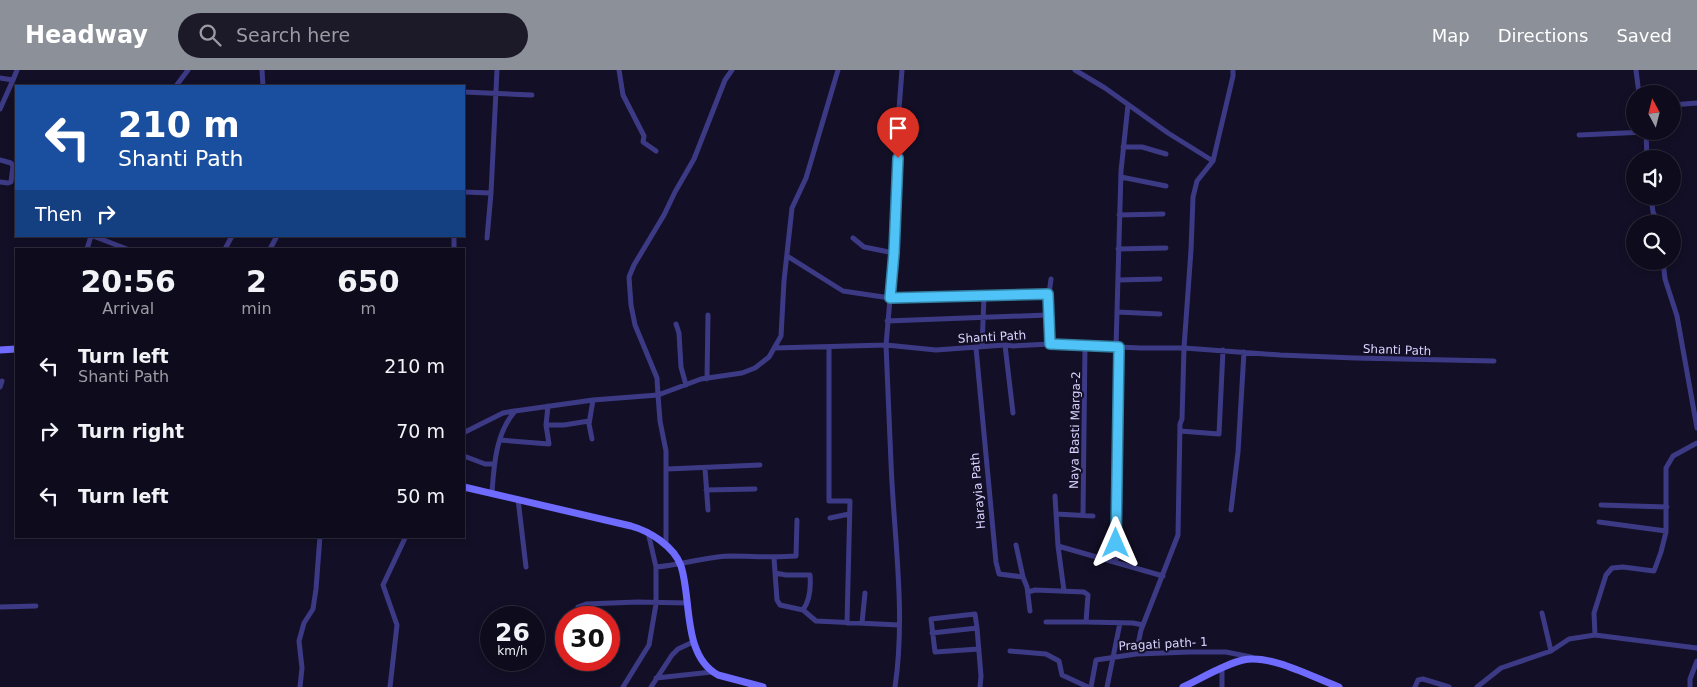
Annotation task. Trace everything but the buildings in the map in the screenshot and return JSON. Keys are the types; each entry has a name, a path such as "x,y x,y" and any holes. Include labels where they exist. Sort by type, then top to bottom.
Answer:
{"street":[{"path":"0,109 17,70"},
{"path":"177,85 188,70"},
{"path":"262,70 263,85"},
{"path":"487,238 497,70"},
{"path":"619,70 623,94 644,136 643,142 656,151"},
{"path":"666,546 667,469 666,451 660,421 657,378 635,325 629,277 694,158 725,80 732,70"},
{"path":"465,432 503,413 592,400 658,395 701,379 742,374 755,368 769,357 781,336 784,281 792,208 806,178 838,70"},
{"path":"895,687 899,625 898,562 891,463 886,345 894,253 902,70"},
{"path":"1075,70 1213,161"},
{"path":"1136,654 1143,625 1178,535 1180,424 1182,419 1184,348 1193,197 1197,181 1213,161 1233,70"},
{"path":"1636,70 1638,85"},
{"path":"0,78 14,80"},
{"path":"465,92 532,95"},
{"path":"1681,104 1697,102"},
{"path":"1116,562 1118,249 1123,147 1128,105"},
{"path":"1580,135 1626,133"},
{"path":"1123,147 1142,147 1166,154"},
{"path":"0,160 11,163 13,166 10,182 0,182"},
{"path":"1121,176 1166,186"},
{"path":"465,192 491,193"},
{"path":"1119,215 1163,214"},
{"path":"95,237 124,248"},
{"path":"225,248 231,237"},
{"path":"854,238 864,247 894,253"},
{"path":"1118,249 1166,248"},
{"path":"787,256 843,292 890,298 1048,294"},
{"path":"1664,270 1677,316 1697,428"},
{"path":"1050,344 1048,294 1051,279"},
{"path":"1118,280 1160,279"},
{"path":"982,347 984,296"},
{"path":"1117,312 1160,314"},
{"path":"887,321 1048,315"},
{"path":"707,379 708,316"},
{"path":"676,324 679,333 681,368 686,385"},
{"name":"Shanti Path","path":"774,348 886,345 936,350 1050,344 1223,350 1280,356 1494,361"},
{"path":"1004,345 1012,413"},
{"name":"Naya Basti Marga-2","path":"1083,515 1085,346"},
{"path":"829,347 829,501 850,501 847,623"},
{"name":"Harayia Path","path":"976,348 996,562 999,574 1023,578"},
{"path":"0,350 15,349"},
{"path":"1180,431 1220,434 1223,350"},
{"path":"1231,510 1238,452 1244,352"},
{"path":"592,400 589,421 592,439"},
{"path":"500,440 549,444 546,426 548,406"},
{"path":"492,492 494,464 500,440 507,421 515,411"},
{"path":"546,426 589,421"},
{"path":"1595,635 1594,612 1606,575 1612,568 1623,567 1654,570 1662,552 1666,531 1666,468 1673,456 1697,443"},
{"path":"465,456 484,464 494,464"},
{"path":"667,469 760,466"},
{"path":"705,468 708,510"},
{"path":"465,487 631,526 647,532 666,546 680,564 693,642 699,657 712,672 727,679 763,687"},
{"path":"706,490 755,489"},
{"path":"1055,496 1058,546 1064,591"},
{"path":"518,499 526,567"},
{"path":"1601,505 1667,507"},
{"path":"830,518 849,514"},
{"path":"1056,514 1092,516"},
{"path":"656,568 730,556 774,558 796,556 797,520"},
{"path":"1599,522 1666,531"},
{"path":"623,687 649,645 656,604 656,568 647,532"},
{"path":"300,687 302,668 299,641 304,624 312,609 316,589 320,538"},
{"path":"390,687 397,625 383,585 405,538"},
{"path":"1016,545 1028,592 1030,611"},
{"path":"1058,546 1163,576"},
{"path":"774,558 777,600 780,605 803,610 816,621 899,625"},
{"path":"776,573 810,575 811,586 803,610"},
{"path":"1028,592 1035,590 1084,592 1088,595 1086,622"},
{"path":"862,623 865,593"},
{"path":"581,606 586,604 688,603"},
{"path":"0,607 36,606"},
{"path":"1542,613 1551,651"},
{"path":"979,648 934,652 931,619 974,614 979,648 980,687"},
{"path":"1046,622 1133,623 1143,625"},
{"path":"1107,687 1120,623"},
{"path":"932,633 976,628"},
{"path":"1477,687 1501,668 1551,651 1569,639 1595,635 1697,648"},
{"path":"651,687 678,649 693,642"},
{"path":"1010,651 1046,654 1059,661 1062,675 1090,687"},
{"name":"Pragati path- 1","path":"1090,687 1096,660 1113,657 1136,654 1226,652 1259,659"},
{"path":"1183,687 1241,661 1259,659 1277,663 1339,687"},
{"path":"1690,687 1690,679 1697,661"},
{"path":"1222,669 1222,687"},
{"path":"656,678 712,672"},
{"path":"1415,687 1418,680 1423,679 1450,687"}],"route":[{"path":"898,158 890,298 1048,294 1050,344 1119,347 1116,543"}]}
